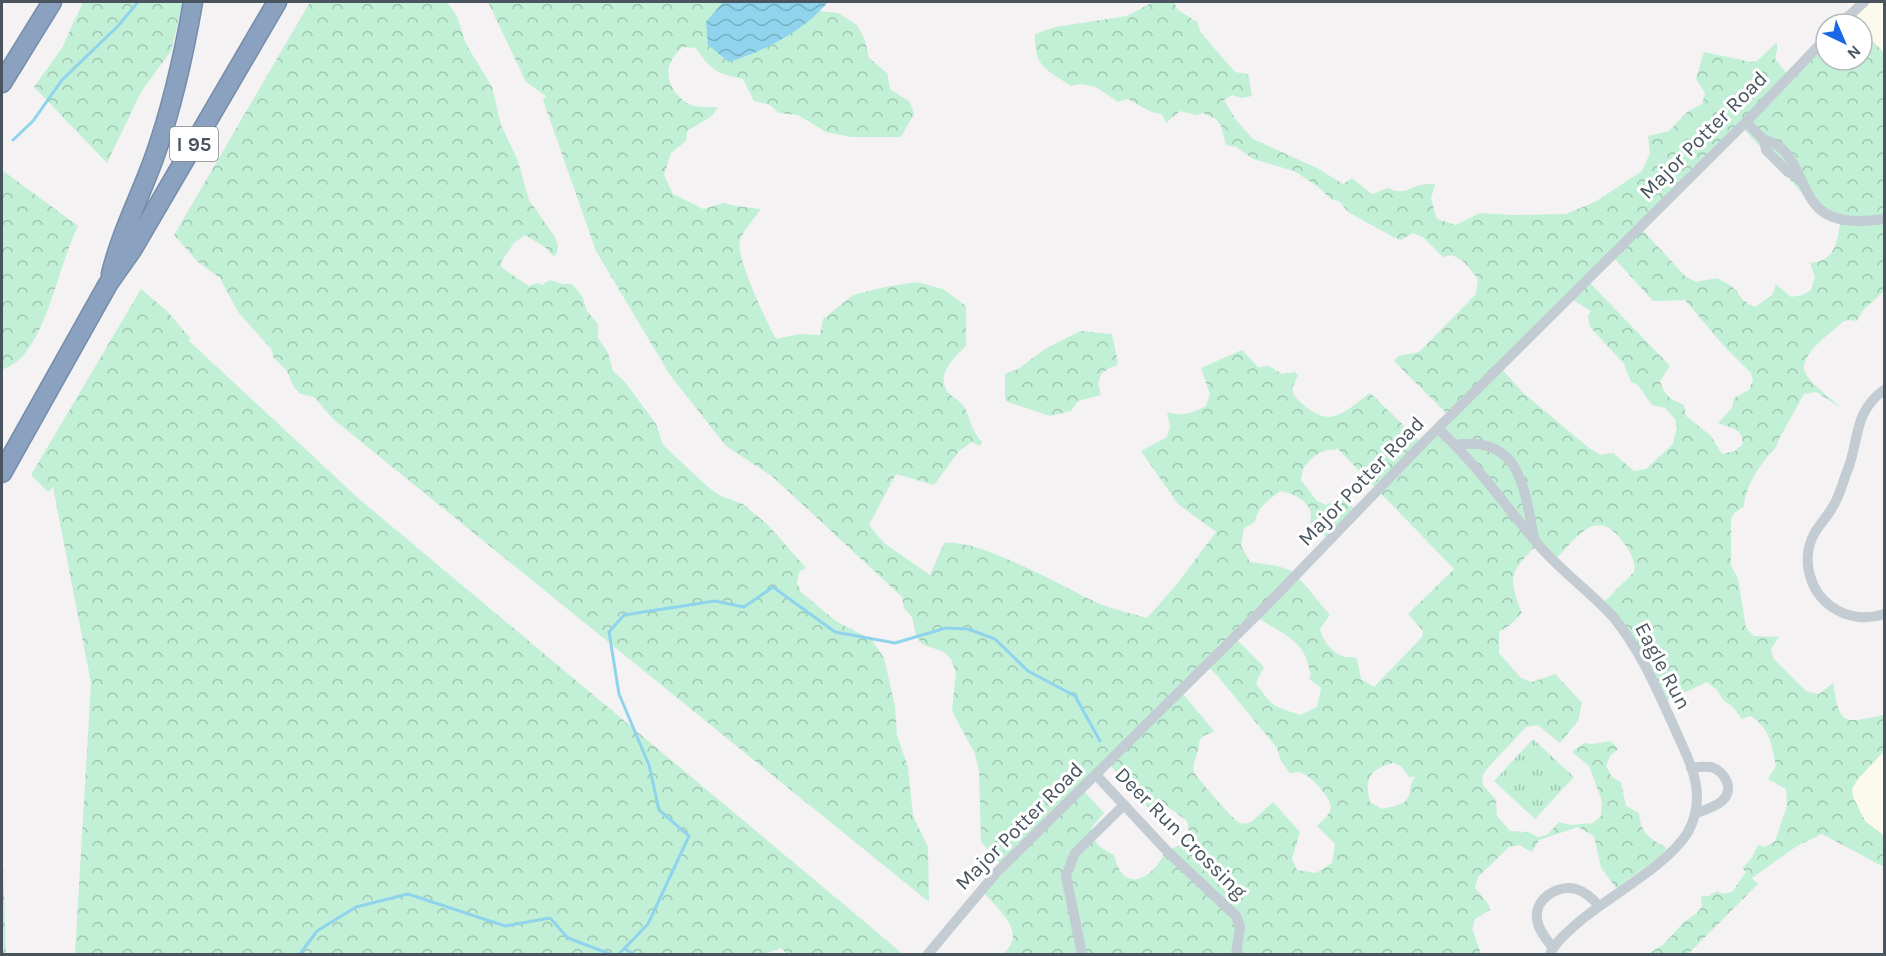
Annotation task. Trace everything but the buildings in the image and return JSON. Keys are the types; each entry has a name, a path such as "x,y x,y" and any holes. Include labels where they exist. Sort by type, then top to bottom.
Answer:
{"highway":[{"path":"2,83 52,2"},
{"path":"108,284 118,245 154,157 171,104 193,2"},
{"name":"I 95","path":"2,473 108,284 132,250 277,2"}],"street":[{"name":"Major Potter Road","path":"928,954 996,873 1096,776 1654,211 1746,122 1814,51"},
{"path":"1746,122 1764,140 1766,150 1788,172 1799,177 1817,205 1827,214 1848,220 1884,219"},
{"path":"1884,390 1871,401 1860,420 1850,465 1834,507 1810,543 1808,562 1815,589 1834,609 1850,616 1884,614"},
{"name":"Eagle Run","path":"1438,429 1489,483 1547,555 1607,612 1633,644 1650,673 1691,768 1696,790 1696,813"},
{"path":"1455,445 1469,442 1484,443 1497,449 1508,458 1520,475 1535,541"},
{"path":"1599,906 1577,889 1559,889 1544,898 1537,912 1537,919 1552,951 1572,928 1673,850 1687,832 1696,813 1722,801 1727,796 1729,788 1725,778 1717,770 1706,767 1691,768"},
{"name":"Deer Run Crossing","path":"1096,776 1168,852 1236,916 1240,927 1236,954"},
{"path":"1082,954 1066,876 1075,853 1124,805"}],"shaded area":[{"path":"1844,2 1884,2 1884,53 1874,43 1874,12 1852,11"},
{"path":"1884,751 1884,836 1865,821 1853,797 1852,789 1858,779"}],"green space":[{"path":"83,2 183,2 171,51 141,92 107,163 34,87 62,48"},
{"path":"310,2 447,2 457,16 466,44 492,87 501,125 518,161 529,200 555,237 558,245 556,255 553,256 545,247 525,235 514,243 501,262 502,268 529,286 537,283 542,285 550,280 572,284 582,296 587,311 598,324 598,338 608,353 613,371 625,382 656,424 663,445 709,488 721,496 743,504 768,525 806,568 799,572 797,583 801,592 837,622 871,639 884,658 895,706 897,735 908,767 913,816 928,847 929,902 333,419 314,397 300,394 293,386 287,371 273,357 272,350 238,312 220,278 198,262 174,235"},
{"path":"488,2 735,2 731,53 746,57 769,35 818,11 838,13 857,25 865,40 869,58 887,73 890,89 910,102 914,114 901,137 851,137 826,132 798,115 779,113 770,105 754,101 743,79 727,75 711,67 696,48 683,47 674,57 669,68 671,86 681,99 691,105 718,107 712,116 687,131 686,141 671,153 664,175 673,194 703,209 724,203 761,209 744,233 740,241 740,249 753,290 776,339 799,334 820,335 823,319 853,295 885,287 916,282 943,289 966,306 966,346 948,366 944,385 947,391 965,408 973,429 982,442 980,446 972,442 959,451 934,485 896,474 869,525 884,543 930,575 944,543 960,543 978,548 1021,565 1116,610 1147,618 1177,584 1216,532 1178,504 1141,451 1167,437 1170,427 1167,412 1187,414 1206,406 1210,394 1201,368 1242,350 1258,367 1269,366 1282,374 1295,372 1298,375 1293,389 1295,397 1308,409 1329,417 1351,408 1370,393 1423,444 1450,417 1394,361 1398,356 1419,352 1476,294 1478,279 1463,261 1452,255 1443,257 1423,237 1413,233 1401,240 1395,238 1348,212 1339,201 1332,200 1317,186 1294,171 1253,159 1236,147 1226,145 1221,126 1216,119 1203,113 1196,115 1180,111 1166,123 1162,114 1151,112 1128,99 1118,102 1085,84 1071,86 1043,66 1037,54 1035,34 1055,27 1127,16 1153,2 1174,2 1178,10 1197,22 1201,33 1235,72 1248,74 1252,96 1242,98 1232,95 1224,100 1236,120 1253,139 1317,168 1343,184 1352,178 1372,194 1388,188 1401,191 1435,184 1431,199 1437,219 1456,225 1480,213 1566,214 1595,202 1642,171 1650,153 1648,136 1669,131 1688,111 1702,104 1705,93 1696,79 1704,52 1751,62 1757,61 1777,42 1775,59 1788,75 1814,50 1814,72 1874,72 1874,43 1884,53 1884,291 1863,310 1857,321 1844,321 1810,352 1804,367 1806,374 1840,407 1816,392 1804,394 1775,448 1763,462 1752,481 1746,494 1744,507 1734,513 1731,519 1731,566 1738,578 1746,628 1754,636 1779,637 1771,649 1773,658 1806,691 1819,694 1833,683 1841,715 1852,720 1860,720 1884,715 1884,751 1858,779 1852,789 1853,797 1865,821 1884,836 1884,867 1822,834 1797,846 1752,878 1758,884 1688,954 1648,954 1664,944 1683,923 1698,912 1702,906 1701,896 1709,896 1717,891 1722,894 1732,892 1746,872 1742,868 1751,859 1758,845 1765,847 1775,841 1787,806 1786,789 1768,779 1776,766 1766,731 1757,720 1750,716 1742,719 1707,682 1662,703 1603,603 1634,572 1633,558 1616,534 1598,525 1589,528 1572,541 1555,560 1538,544 1529,553 1517,568 1513,582 1522,613 1499,632 1499,653 1521,678 1532,682 1555,674 1582,703 1578,721 1560,743 1538,725 1526,727 1485,771 1482,777 1483,785 1496,800 1497,816 1510,831 1528,832 1538,837 1547,835 1559,822 1571,825 1593,823 1601,816 1602,801 1589,766 1572,752 1584,743 1611,741 1618,749 1610,756 1606,766 1612,777 1621,782 1626,806 1639,813 1644,831 1667,848 1658,858 1616,888 1601,868 1594,836 1578,827 1539,840 1532,852 1519,845 1509,847 1478,877 1475,888 1489,905 1490,910 1475,919 1472,928 1481,954 1004,954 1012,942 1011,928 1003,914 982,891 1003,867 981,842 979,771 975,754 952,711 956,673 951,659 944,652 922,644 916,636 912,617 904,608 902,597 773,477 726,446 670,375 596,251 543,100 546,96 526,82","holes":["1742,127 1802,193 1840,223 1833,250 1824,259 1810,263 1815,277 1811,290 1791,297 1776,284 1772,295 1755,307 1745,302 1735,289 1718,278 1696,282 1685,276 1640,227","1615,259 1653,301 1685,300 1723,345 1751,373 1753,380 1749,390 1734,398 1732,408 1718,423 1739,432 1742,445 1735,451 1722,454 1711,436 1686,416 1684,405 1672,399 1660,381 1670,366 1589,282","1573,300 1591,311 1588,316 1590,327 1624,364 1631,382 1638,385 1652,405 1665,408 1675,419 1677,427 1673,444 1646,469 1634,471 1613,453 1601,455 1589,448 1523,393 1501,368","1337,448 1454,569 1408,614 1423,631 1422,637 1374,687 1361,679 1357,659 1338,654 1325,641 1320,629 1330,615 1298,577 1300,574 1278,566 1250,562 1241,546 1244,528 1255,522 1261,508 1281,491 1299,497 1310,510 1310,522 1330,540 1358,512 1342,497 1326,505 1317,501 1301,480 1303,469 1311,459 1322,452","1257,617 1288,636 1299,646 1307,660 1311,675 1309,679 1321,688 1317,707 1301,715 1274,705 1256,683 1264,667 1236,639","1208,667 1277,748 1281,761 1290,773 1303,773 1319,786 1331,807 1326,818 1317,826 1335,844 1332,863 1316,873 1297,870 1292,859 1300,832 1273,802 1251,822 1243,823 1238,822 1215,798 1196,775 1193,767 1202,737 1215,732 1182,693","1393,763 1401,766 1410,778 1415,777 1408,797 1403,803 1382,809 1370,802 1368,787 1374,772","1110,765 1151,811 1165,805 1187,821 1189,832 1180,844 1166,849 1155,868 1147,875 1140,879 1132,879 1125,876 1114,855 1096,842 1091,828 1104,813 1083,790"]},
{"path":"2,170 78,226 46,314 31,346 21,358 2,370"},
{"path":"141,289 167,311 191,339 188,340 359,499 903,954 787,954 781,948 765,954 75,954 91,683 53,487 48,492 31,475"},
{"path":"1080,331 1112,334 1118,362 1116,366 1101,374 1098,384 1101,395 1078,401 1071,411 1050,416 1005,399 1005,374 1018,369 1045,349"},
{"path":"1533,739 1574,777 1535,819 1494,781"},
{"path":"2,828 6,954 2,954"}],"water":[{"path":"723,2 828,2 808,22 783,39 729,62 708,45 706,22"}],"waterway":[{"path":"13,140 33,121 62,80 118,26 138,2"},
{"path":"619,954 648,924 689,836 659,810 649,765 619,694 609,632 624,615 715,601 744,607 773,587 835,632 895,643 946,628 968,629 995,639 1028,671 1075,696 1100,741"},
{"path":"300,954 317,931 356,907 408,894 505,926 550,918 568,938 610,954"},
{"path":"625,949 633,954"}]}
